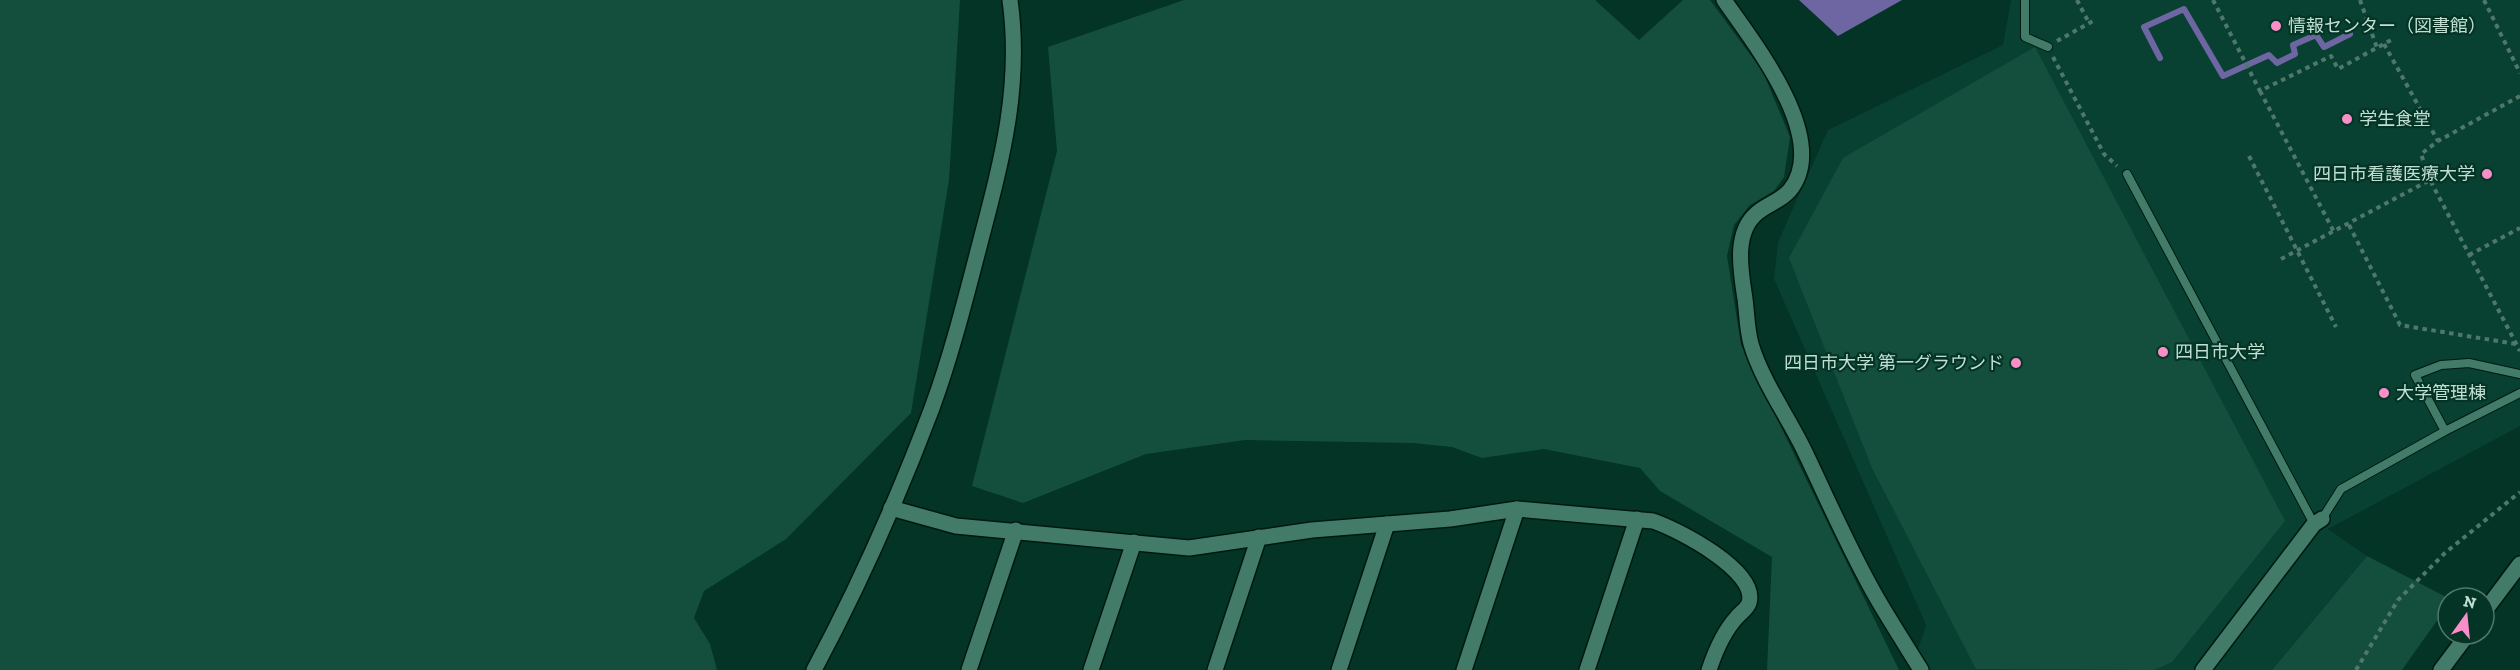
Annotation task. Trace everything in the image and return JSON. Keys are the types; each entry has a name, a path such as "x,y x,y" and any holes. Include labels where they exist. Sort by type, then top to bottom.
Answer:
{"street":[{"path":"814,670 860,580 891,507 932,407 963,308 1002,160 1011,106 1013,24 1010,0"},
{"path":"1724,0 1765,59 1795,116 1802,141 1801,164 1796,180 1780,199 1757,212 1743,235 1740,256 1752,344 1770,388 1854,554 1921,670"},
{"path":"891,507 956,526 1189,548 1259,537 1450,519 1517,509 1653,521 1667,525 1705,546 1746,581 1750,594 1749,605 1737,617 1715,652 1709,670"},
{"path":"1464,670 1517,509"},
{"path":"1587,670 1637,519"},
{"path":"2203,670 2318,522"},
{"path":"1339,670 1387,524"},
{"path":"969,670 1016,530"},
{"path":"1215,670 1259,537"},
{"path":"1091,670 1134,542"},
{"path":"2496,596 2520,564"},
{"path":"2441,670 2459,646"}],"lane":[{"path":"2025,0 2025,37 2048,46"},
{"path":"2127,174 2318,522 2341,489 2445,431 2520,393"},
{"path":"2445,431 2415,375 2441,365 2469,363 2520,374"}],"path":[{"path":"2077,0 2091,22 2048,46 2104,154 2127,174"},
{"path":"2213,0 2334,232"},
{"path":"2360,0 2377,48"},
{"path":"2484,0 2520,74"},
{"path":"2260,91 2331,56 2337,69 2393,39"},
{"path":"2384,44 2438,141"},
{"path":"2520,96 2438,141 2421,154 2430,180 2520,351"},
{"path":"2249,156 2336,327"},
{"path":"2281,259 2349,225 2430,180"},
{"path":"2349,225 2400,325 2517,344"},
{"path":"2469,255 2520,228"},
{"path":"2356,670 2398,600 2445,553 2520,492"}],"shaded area":[{"path":"0,0 960,0 949,180 911,413 786,539 704,591 694,618 710,644 717,670 0,670"},
{"path":"1184,0 1595,0 1639,40 1683,0 1710,0 1763,72 1790,137 1784,177 1774,191 1750,205 1734,225 1727,256 1741,345 1899,670 1767,670 1772,557 1660,491 1640,468 1544,449 1482,458 1452,447 1413,443 1245,440 1146,454 1023,503 972,486 1057,151 1048,47"},
{"path":"1799,0 1902,0 1838,36"},
{"name":"四日市大学","path":"2011,0 2520,0 2520,426 2328,529 2367,556 2272,670 1911,670 1926,625 1774,279 1778,242 1828,130 2003,45"},
{"name":"四日市大学 第一グラウンド","path":"2035,47 2285,521 2172,662 2154,670 1976,669 1872,468 1789,258 1843,158"},
{"path":"2367,556 2436,592 2436,622 2402,670 2272,670"}],"waterway":[{"path":"2160,58 2144,27 2184,9 2223,76 2269,55 2277,63 2295,54 2293,45 2316,35 2324,47 2350,34"}],"place":[{"name":"情報センター（図書館）","path":"2276,26"},
{"name":"学生食堂","path":"2347,119"},
{"name":"四日市看護医療大学","path":"2487,174"},
{"name":"四日市大学","path":"2163,352"},
{"name":"四日市大学 第一グラウンド","path":"2016,363"},
{"name":"大学管理棟","path":"2384,393"}]}
